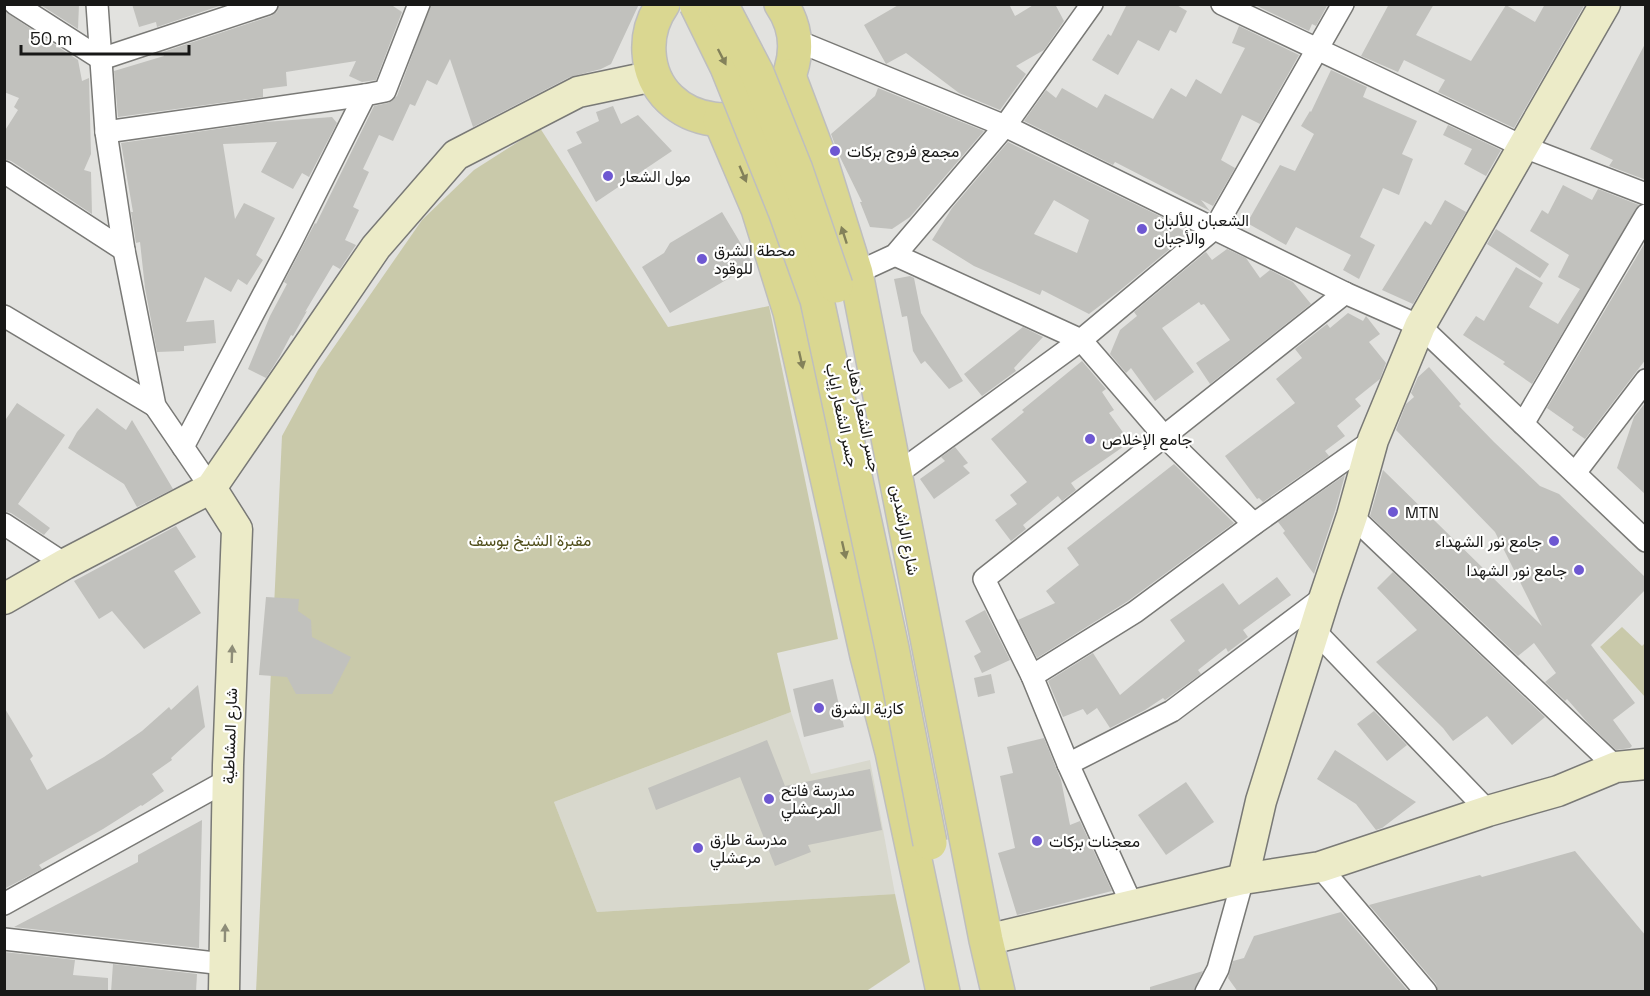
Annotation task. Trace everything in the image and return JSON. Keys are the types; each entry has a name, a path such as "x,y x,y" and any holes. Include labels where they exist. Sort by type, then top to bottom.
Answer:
{"main road":[{"name":"جسر الشعار إياب","path":"696,4 727,67 785,211 817,300 892,648 938,844"},
{"name":"جسر الشعار ذهاب","path":"721,4 757,73 796,170 838,292 874,466 938,844"},
{"path":"1244,879 1261,801 1352,516 1373,440 1420,326 1605,4"},
{"path":"660,6 652,26 649,43 654,76 665,94 681,108 700,117 720,120 735,119 762,109 778,94 789,76 794,58 790,15"},
{"path":"4,599 65,564 211,488 376,247 456,155 578,92 654,76"},
{"name":"شارع الراشدين","path":"789,76 820,158 856,273 894,476 998,992"},
{"path":"720,120 758,209 790,312 867,656 892,752 943,992"},
{"name":"شارع المشاطية","path":"211,488 237,530 224,978"},
{"path":"986,940 1244,879 1320,867 1488,811 1558,791 1616,767 1646,764"},
{"path":"938,844 947,921 959,992"},
{"path":"938,844 982,992"}],"street":[{"path":"15,4 101,59"},
{"path":"98,4 106,132 123,250 155,406 211,488"},
{"path":"101,59 267,4"},
{"path":"106,132 386,91 418,4"},
{"path":"856,273 895,255 1005,126 1092,4"},
{"path":"1222,4 1524,147 1646,194"},
{"path":"894,476 1081,340 1215,228 1343,4"},
{"path":"790,15 1005,126 1345,292 1420,326 1646,541"},
{"path":"183,447 292,240 364,95"},
{"path":"4,172 123,250"},
{"path":"1523,424 1646,215"},
{"path":"895,255 1081,340 1164,436 1254,524"},
{"path":"1132,905 1068,764 1032,676 984,579 1345,292"},
{"path":"4,316 155,406"},
{"path":"1575,473 1646,381"},
{"path":"1032,676 1135,612 1373,440"},
{"path":"1352,516 1616,767"},
{"path":"4,524 65,564"},
{"path":"1068,764 1172,711 1325,596"},
{"path":"1314,630 1488,811"},
{"path":"4,904 228,780"},
{"path":"1320,867 1426,992"},
{"path":"1206,992 1218,969 1244,879"},
{"path":"4,939 224,978"}],"shaded area":[{"path":"791,712 811,774 870,760 895,894 597,912 554,802"}],"green space":[{"name":"مقبرة الشيخ يوسف","path":"540,128 668,327 769,306 838,639 777,653 791,712 554,802 597,912 895,894 910,962 865,992 256,992 282,436 318,370 422,220 474,170"},
{"path":"1622,627 1642,646 1645,643 1645,697 1600,647"}],"building":[{"path":"39,4 79,4 78,29"},
{"path":"132,4 225,4 157,27 156,22 139,27"},
{"path":"279,4 390,4 402,12 376,80 362,82 349,76 356,61 286,72 287,86 263,89 263,97 118,117 114,71 164,56 163,52 271,16 277,12"},
{"path":"431,4 639,4 611,64 570,77 473,127 450,59 437,85 427,80 415,106 410,104 393,141 379,135 363,169 369,172 353,207 359,210 345,240 356,245 340,269 333,265 293,336 291,335 266,378 248,369 270,316 287,284 284,282 316,224 374,106 388,103 397,96"},
{"path":"900,4 1009,4 1015,16 1035,4 1055,4 1064,21 1044,50 1016,66 1026,74 1000,110 959,93 906,53 886,64 864,25"},
{"path":"1127,4 1175,4 1187,11 1176,33 1170,30 1159,51 1138,40 1118,75 1092,60 1108,34 1111,36"},
{"path":"1253,4 1328,4 1316,26 1312,24 1309,31"},
{"path":"1389,4 1434,4 1416,35 1471,61 1506,5 1535,22 1545,4 1585,4 1514,128 1438,92 1445,80 1404,60 1398,72 1361,56"},
{"path":"4,11 78,60 82,81 89,78 91,154 84,170 91,172 92,214 11,161 4,159 4,132 18,110 14,107 19,98 4,92"},
{"path":"1239,26 1299,55 1260,124 1242,115 1221,160 1235,168 1213,206 1201,200 1210,211 1115,162 1113,165 1024,121 1046,90 1056,98 1062,88 1097,108 1105,94 1153,119 1171,88 1186,97 1196,79 1221,94 1245,48 1232,43"},
{"path":"1646,42 1646,180 1609,166 1613,160 1590,149"},
{"path":"1331,70 1367,87 1363,97 1417,121 1402,154 1413,159 1399,195 1383,188 1360,237 1375,245 1359,279 1343,270 1351,255 1296,227 1286,245 1247,223 1280,165 1295,171 1314,134 1301,126 1311,112"},
{"path":"878,88 984,131 910,217 892,229 870,227 860,202 862,202 831,134 875,96"},
{"name":"مول الشعار","path":"613,106 621,124 638,115 672,151 596,202 567,150 582,143 576,132 599,121 596,112"},
{"path":"332,117 337,123 309,177 302,173 293,189 261,172 277,142 223,144 235,219 244,203 275,218 256,255 263,260 247,285 238,279 231,292 205,277 186,322 214,320 216,343 184,346 184,351 157,352 145,288 140,242 136,243 121,143 265,122"},
{"path":"1448,125 1501,150 1486,176 1464,164 1472,149 1443,135"},
{"path":"1008,142 1168,220 1188,234 1089,314 1042,290 1040,295 974,266 932,240 952,208","holes":["1054,200 1089,220 1077,253 1034,234"]},
{"path":"1563,185 1592,200 1598,189 1639,205 1532,384 1503,364 1505,362 1463,335 1476,316 1484,321 1516,267 1543,283 1529,307 1558,324 1580,289 1558,277 1569,255 1530,231 1542,210 1548,214"},
{"path":"1445,200 1466,212 1413,304 1382,290 1425,221 1431,225"},
{"name":"محطة الشرق للوقود","path":"722,212 753,264 670,313 642,267 664,253 670,243"},
{"path":"1496,229 1549,264 1540,278 1487,244"},
{"path":"1646,241 1646,359 1585,439 1572,430 1574,427 1547,408"},
{"path":"1227,249 1246,258 1260,278 1270,270 1293,282 1311,304 1210,384 1196,363 1230,340 1204,304 1201,305 1199,302 1162,328 1194,372 1155,401 1131,368 1126,373 1110,354 1120,330 1137,316 1134,312 1206,252 1212,260"},
{"path":"910,276 914,278 921,313 963,381 949,389 925,361 921,364 913,351 907,316 902,317 894,279"},
{"path":"1348,313 1363,321 1366,316 1380,334 1369,342 1386,363 1380,379 1355,399 1361,406 1337,426 1345,436 1325,451 1329,456 1263,502 1257,499 1225,456 1295,403 1276,379 1302,358 1295,349 1327,324 1330,328"},
{"path":"1023,327 1043,337 1014,368 1016,371 982,396 964,374"},
{"path":"1082,361 1106,389 1102,392 1114,410 1109,413 1130,442 1071,483 1076,490 1062,501 1058,496 1023,525 1026,529 1011,541 995,520 1017,504 1010,495 1027,482 991,439 1024,412 1022,410"},
{"path":"1429,367 1461,404 1459,406 1494,442 1540,486 1559,494 1646,578 1646,589 1591,645 1635,703 1613,720 1632,746 1630,748 1616,750 1567,699 1565,701 1545,682 1556,673 1534,643 1518,656 1370,516 1383,470 1542,626 1495,532 1396,430 1406,404 1414,397 1411,393 1418,377"},
{"path":"1646,402 1646,495 1617,468 1634,417"},
{"path":"17,403 65,435 18,504 50,528 44,535 11,513 4,511 4,422"},
{"path":"97,408 126,430 132,420 173,489 137,507 124,484 68,448 77,432"},
{"path":"955,447 968,463 963,466 970,473 934,499 920,479 945,461 941,457"},
{"path":"1174,464 1234,523 1128,601 1037,658 1018,620 1055,603 1046,591 1079,565 1067,548"},
{"path":"1345,475 1314,574 1283,533 1285,531 1278,522"},
{"path":"176,526 196,557 174,571 201,613 144,649 112,611 99,619 74,581"},
{"path":"1393,572 1545,717 1512,745 1487,716 1453,741 1443,728 1376,662 1417,630 1377,588"},
{"path":"1277,577 1291,595 1243,630 1248,637 1228,652 1226,648 1198,670 1201,674 1165,700 1163,698 1110,728 1097,708 1087,715 1083,709 1063,717 1048,681 1093,653 1120,695 1185,641 1170,620 1223,583 1239,605"},
{"path":"266,597 299,599 298,611 311,620 312,637 351,657 332,694 296,694 287,677 259,675"},
{"path":"985,610 1010,660 982,673 974,656 981,652 965,621"},
{"path":"991,674 995,693 978,697 974,678"},
{"name":"كازية الشرق","path":"833,679 844,727 804,737 793,689"},
{"path":"198,685 205,727 171,758 172,760 152,774 164,791 39,865 42,869 4,889 4,707 33,756 30,759 47,790 104,757 142,731 169,707 171,710"},
{"path":"1374,711 1407,745 1387,761 1357,724"},
{"path":"1044,738 1061,780 1070,825 1080,821 1112,891 1017,915 998,853 1015,848 1000,776 1013,773 1007,747"},
{"path":"767,740 785,786 870,769 882,830 808,845 811,852 775,866 740,777 656,810 648,788"},
{"path":"1335,750 1416,802 1382,828 1376,830 1356,804 1317,779"},
{"path":"1186,782 1214,822 1166,855 1138,815"},
{"path":"202,820 199,948 14,927 138,862 138,855"},
{"path":"1575,851 1646,936 1646,992 1438,992 1436,984 1369,905 1480,875 1482,877"},
{"path":"1341,912 1409,992 1238,992 1228,978 1233,961 1244,958 1254,936"},
{"path":"4,952 75,960 73,975 108,978 108,992 4,992"},
{"path":"113,964 197,974 196,992 111,992"},
{"path":"1203,971 1193,992 1150,992 1150,987"}],"place":[{"name":"مجمع فروج بركات","path":"835,151"},
{"name":"مول الشعار","path":"608,176"},
{"name":"الشعبان للألبان والأجبان","path":"1142,229"},
{"name":"محطة الشرق للوقود","path":"702,259"},
{"name":"جامع الإخلاص","path":"1090,439"},
{"name":"MTN","path":"1393,512"},
{"name":"جامع نور الشهداء","path":"1554,541"},
{"name":"جامع نور الشهدا","path":"1579,570"},
{"name":"كازية الشرق","path":"819,708"},
{"name":"مدرسة فاتح المرعشلي","path":"769,799"},
{"name":"معجنات بركات","path":"1037,841"},
{"name":"مدرسة طارق مرعشلي","path":"698,848"}]}
